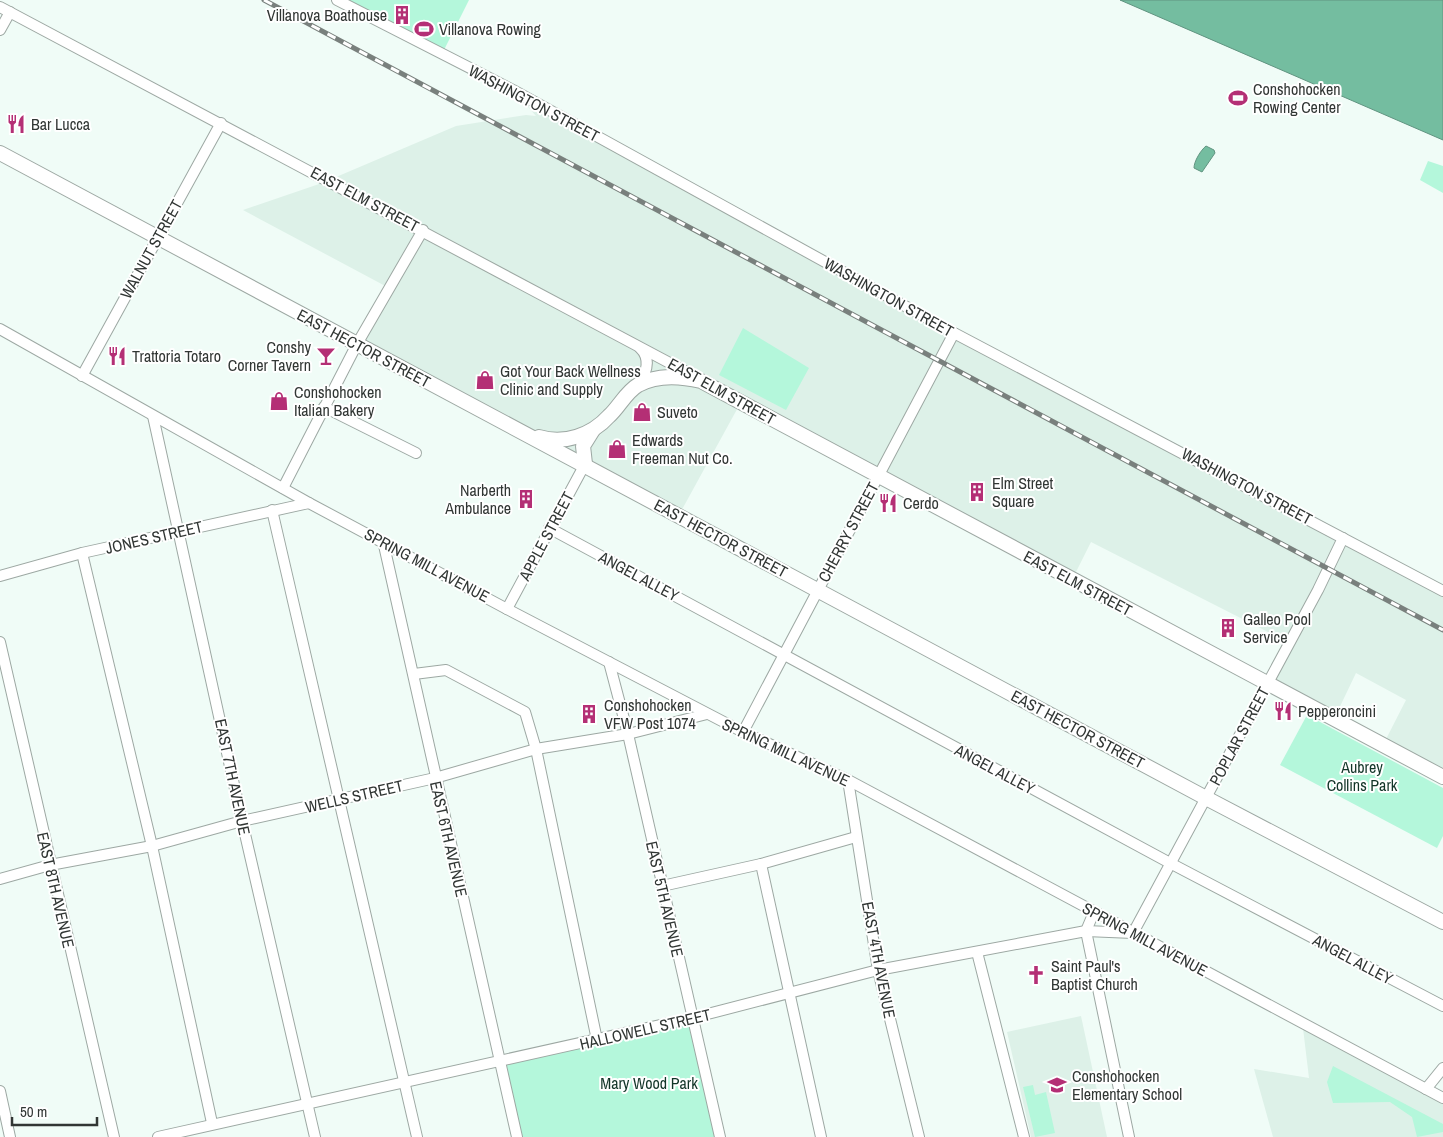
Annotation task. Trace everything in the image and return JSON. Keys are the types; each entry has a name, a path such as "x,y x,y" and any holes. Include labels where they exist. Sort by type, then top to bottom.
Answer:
{"main road":[{"name":"EAST HECTOR STREET","path":"0,153 356,344 585,464 1206,798 1443,922"},
{"path":"511,426 556,440 577,437 603,423 638,386 651,380 674,376 702,381"},
{"name":"EAST ELM STREET","path":"702,381 1443,777"},
{"path":"585,464 583,446 593,430"}],"street":[{"name":"WASHINGTON STREET","path":"337,0 513,90 954,333 1443,590"},
{"name":"EAST ELM STREET","path":"0,7 423,230 702,381"},
{"path":"0,30 10,12"},
{"name":"WALNUT STREET","path":"82,376 221,123"},
{"path":"282,488 356,344 423,230"},
{"name":"SPRING MILL AVENUE","path":"0,329 309,503 507,609 707,714 848,780 1443,1098"},
{"name":"CHERRY STREET","path":"743,732 954,333"},
{"path":"630,342 642,350 647,358 646,370 638,386"},
{"path":"324,407 416,453"},
{"name":"EAST 7TH AVENUE","path":"153,416 242,821 315,1137"},
{"name":"APPLE STREET","path":"507,609 585,464"},
{"name":"JONES STREET","path":"0,576 82,554 309,503"},
{"path":"272,510 417,1137"},
{"name":"ANGEL ALLEY","path":"549,528 1170,863 1443,1006"},
{"name":"POPLAR STREET","path":"1133,933 1329,569 1343,538"},
{"name":"EAST 6TH AVENUE","path":"383,541 414,674 435,778 518,1137"},
{"path":"82,554 152,846 212,1123"},
{"name":"EAST 8TH AVENUE","path":"0,642 114,1137"},
{"name":"EAST 5TH AVENUE","path":"609,662 628,734 720,1137"},
{"path":"414,674 446,670 525,712 536,749 597,1040"},
{"name":"WELLS STREET","path":"0,879 50,865 152,846 242,821 435,778 536,749 628,734 707,714"},
{"name":"EAST 4TH AVENUE","path":"848,780 878,970 919,1137"},
{"path":"662,886 761,864 856,837"},
{"path":"761,864 821,1137"},
{"path":"1094,912 1086,931 1130,1137"},
{"name":"HALLOWELL STREET","path":"158,1137 212,1123 308,1105 404,1081 500,1062 692,1018 878,970 1086,931 1133,933"},
{"path":"977,952 1024,1137"},
{"path":"1426,1089 1443,1068"},
{"path":"0,1091 10,1137"}],"shaded area":[{"path":"1120,0 1443,0 1443,140"},
{"path":"513,90 611,145 1443,591 1443,777 1383,745 1406,700 1356,673 1334,719 1267,684 1286,641 1091,542 1072,580 741,402 679,515 357,344 389,288 243,210 322,183 456,126 526,115 536,116"},
{"path":"1206,146 1214,150 1215,153 1202,172 1194,168 1194,165"},
{"name":"Conshohocken Elementary School","path":"1081,1016 1107,1137 1031,1137 1007,1032"},
{"path":"1302,1020 1443,1098 1443,1137 1273,1137 1254,1069 1309,1078"}],"green space":[{"name":"Villanova Rowing","path":"338,0 469,0 442,54"},
{"path":"1428,161 1443,166 1443,193 1420,180"},
{"path":"743,328 809,368 786,410 719,375"},
{"name":"Aubrey Collins Park","path":"1307,715 1443,788 1443,836 1437,848 1280,765"},
{"name":"Mary Wood Park","path":"692,1018 720,1137 517,1137 500,1062"},
{"path":"1333,1066 1443,1124 1443,1132 1417,1137 1412,1117 1390,1102 1333,1103 1327,1082"},
{"path":"1033,1085 1035,1095 1046,1092 1055,1133 1035,1137 1023,1087"}],"railway":[{"path":"264,0 1443,630"}],"place":[{"name":"Villanova Boathouse","path":"402,15"},
{"name":"Villanova Rowing","path":"424,29"},
{"name":"Conshohocken Rowing Center","path":"1238,98"},
{"name":"Bar Lucca","path":"16,124"},
{"name":"Trattoria Totaro","path":"117,356"},
{"name":"Conshy Corner Tavern","path":"326,356"},
{"name":"Got Your Back Wellness Clinic and Supply","path":"485,380"},
{"name":"Conshohocken Italian Bakery","path":"279,401"},
{"name":"Suveto","path":"642,412"},
{"name":"Edwards Freeman Nut Co.","path":"617,449"},
{"name":"Elm Street Square","path":"977,492"},
{"name":"Narberth Ambulance","path":"526,499"},
{"name":"Cerdo","path":"888,503"},
{"name":"Galleo Pool Service","path":"1228,628"},
{"name":"Pepperoncini","path":"1283,711"},
{"name":"Conshohocken VFW Post 1074","path":"589,714"},
{"name":"Saint Paul's Baptist Church","path":"1036,975"},
{"name":"Conshohocken Elementary School","path":"1057,1085"}]}
